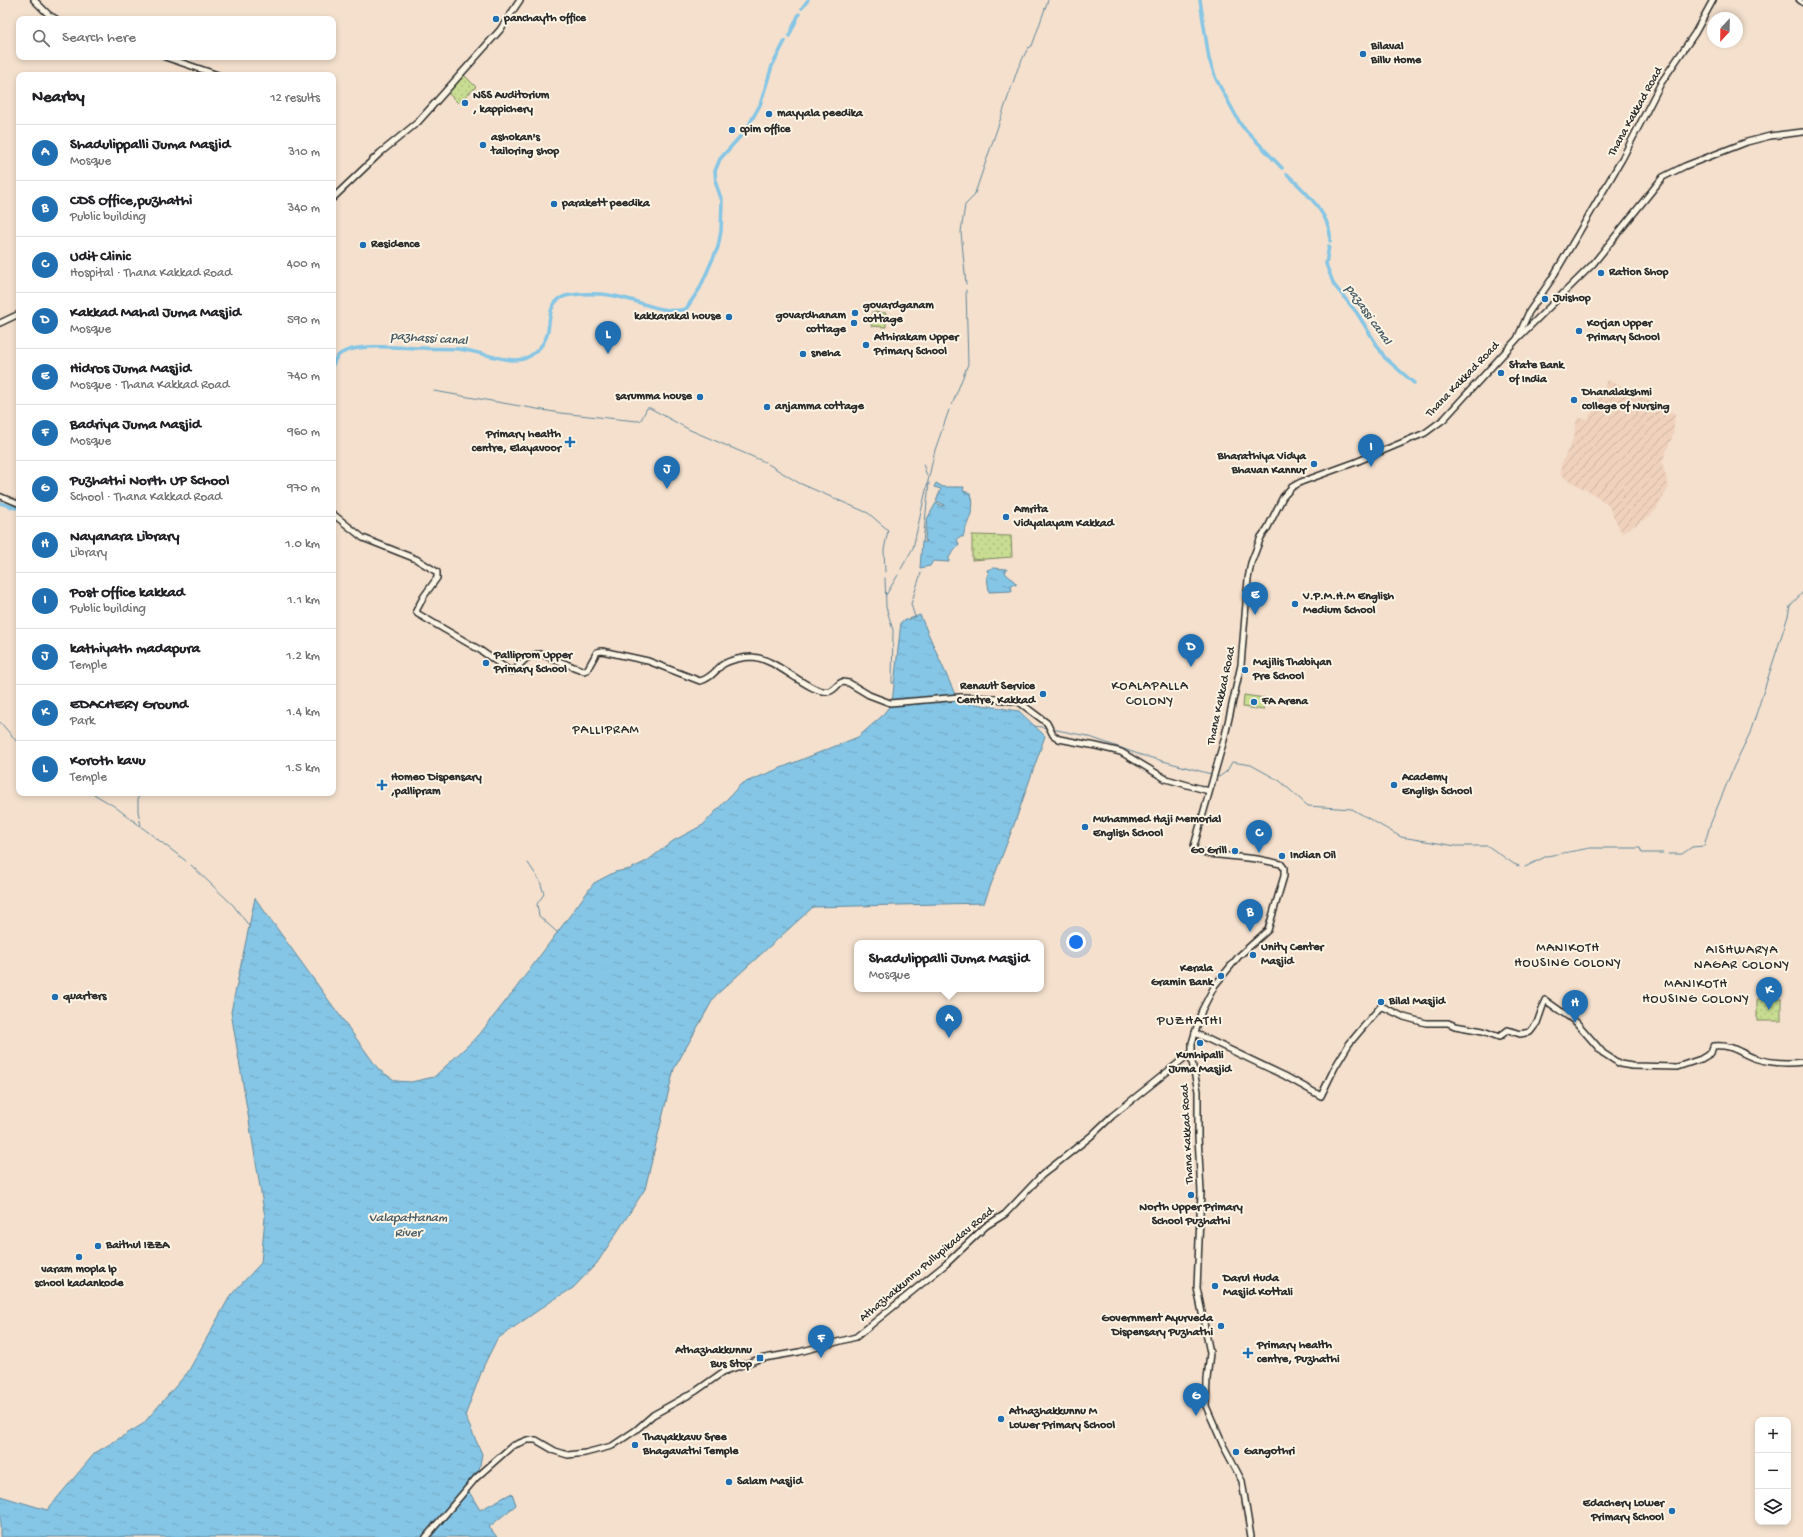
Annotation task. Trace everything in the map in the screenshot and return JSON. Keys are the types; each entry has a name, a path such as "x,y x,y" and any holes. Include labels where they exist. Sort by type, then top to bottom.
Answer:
{"main road":[{"path":"34,0 51,16"},
{"path":"336,195 380,153 418,122 500,30 520,0"},
{"name":"Thana Kakkad Road","path":"1251,1537 1242,1481 1223,1445 1206,1406 1210,1353 1197,1288 1196,1269 1199,1248 1201,1192 1198,1136 1198,1090 1192,1062 1192,1052 1195,1033 1202,1010 1218,981 1240,956 1268,930 1284,876 1284,868 1280,864 1257,859 1209,854 1194,850 1241,665 1248,579 1251,563 1261,537 1267,529 1283,497 1292,487 1301,482 1356,462 1425,433 1444,418 1517,339 1529,312 1554,274 1622,159 1661,83 1695,33 1713,0"},
{"path":"174,60 209,72"},
{"path":"1517,339 1593,264 1663,177 1686,166 1747,142 1770,136 1803,132"},
{"path":"0,323 16,315"},
{"path":"336,516 363,538 416,559 437,572 437,578 424,596 416,612 480,650 510,671 514,671 526,658 533,654 541,654 584,671 587,670 597,652 602,651 648,661 700,681 707,679 725,664 752,657 774,664 819,690 832,690 843,682 854,685 869,695 886,702 960,697 989,698 1019,702 1044,720 1056,738 1064,741 1121,752 1166,779 1209,791"},
{"path":"1195,1033 1285,1076 1321,1096 1334,1067 1349,1044 1382,1006 1404,1017 1426,1023 1448,1023 1455,1026 1483,1031 1499,1037 1508,1030 1520,1034 1530,1032 1537,1023 1545,1000 1576,1022 1602,1053 1620,1064 1632,1066 1677,1067 1701,1059 1711,1053 1713,1046 1725,1044 1754,1058 1779,1063 1803,1062"},
{"name":"Athazhakkunnu Pullupikadav Road","path":"426,1537 480,1474 512,1446 527,1440 536,1440 555,1451 568,1455 585,1453 612,1446 636,1430 653,1415 696,1391 723,1372 759,1359 799,1352 856,1337 946,1264 986,1226 1005,1214 1042,1175 1091,1136 1112,1116 1192,1052"}],"street":[{"path":"1799,0 1803,3"},
{"path":"0,496 16,503"}],"shaded area":[{"path":"1608,380 1675,414 1673,435 1662,462 1669,487 1657,508 1650,516 1622,533 1608,505 1595,495 1561,476 1561,465 1574,437 1577,418 1588,419"}],"green space":[{"path":"464,75 476,87 458,103 448,93"},
{"path":"872,312 886,313 886,327 871,326"},
{"path":"972,535 1011,536 1012,557 972,560"},
{"name":"FA Arena","path":"1244,695 1265,698 1263,710 1243,707"},
{"path":"1757,999 1781,999 1781,1021 1757,1021"}],"water":[{"path":"936,483 943,487 964,487 963,491 970,493 972,498 973,504 971,515 963,537 959,537 957,539 959,545 949,557 949,562 933,561 930,566 920,568 922,542 926,542 927,519 936,503 943,506 945,505 936,501 941,489 934,487"},
{"path":"993,568 1007,569 1005,573 1016,583 1016,585 1013,584 1011,586 1012,591 989,592 987,576 989,575 987,570"},
{"name":"Valapattanam River","path":"920,615 958,701 1019,711 1045,736 1015,822 984,903 813,907 715,996 674,1069 645,1189 597,1263 573,1288 497,1339 484,1365 465,1416 482,1454 479,1470 465,1485 480,1510 512,1493 516,1505 489,1527 497,1537 0,1537 0,1496 47,1510 95,1453 143,1424 188,1372 230,1296 261,1263 265,1217 231,1012 255,898 379,1070 396,1081 411,1082 434,1077 479,1035 594,883 615,872 630,869 647,861 673,841 703,825 741,784 858,737 881,717 892,703 901,622"}],"waterway":[{"name":"pazassi canal","path":"802,8 808,0"},
{"path":"966,284 961,232 965,205 974,196 1018,68 1028,48 1032,46 1048,0"},
{"name":"pazassi canal","path":"1200,0 1209,59 1216,79 1241,125 1282,168"},
{"name":"pazassi canal","path":"789,36 799,14"},
{"name":"pazassi canal","path":"336,359 346,351 355,348 379,347 458,349 493,357 520,360 536,352 544,342 548,331 552,307 559,299 564,296 571,295 601,294 627,299 662,309 686,309 700,288 718,247 721,231 722,201 716,184 715,171 720,159 746,130 760,105 772,66 785,41"},
{"name":"pazassi canal","path":"1287,174 1301,187 1322,213 1330,232 1330,241"},
{"name":"pazassi canal","path":"1329,246 1326,264 1334,285 1357,313 1385,358 1414,383"},
{"path":"952,405 968,364 966,290"},
{"path":"434,391 560,413 637,421 641,420 647,408 650,408 690,430 765,462"},
{"path":"901,569 913,548 935,450 949,410"},
{"path":"768,464 799,483 868,513 888,530 884,550 885,572"},
{"path":"923,464 927,476"},
{"path":"923,542 929,483"},
{"name":"pazhassi canal","path":"0,503 16,508"},
{"path":"915,617 911,604 921,573"},
{"path":"886,595 898,575"},
{"path":"885,578 886,607 893,630 892,683 894,683"},
{"path":"1668,854 1682,854 1692,847 1704,846 1710,825 1734,766 1750,733 1790,606 1803,592"},
{"path":"0,722 16,741"},
{"path":"1035,726 1047,728"},
{"path":"1052,729 1087,736 1141,755 1211,774"},
{"path":"1217,776 1219,777 1227,771 1232,762 1251,765 1280,781 1308,806 1352,809 1401,837 1456,846 1488,846 1519,866"},
{"path":"97,796 114,806 186,861"},
{"path":"138,796 138,811 141,826"},
{"path":"1525,867 1547,856 1590,848 1640,848 1642,853 1663,853"},
{"path":"528,863 540,881 544,894 537,904 539,916 558,933"},
{"path":"191,865 233,905 250,927"}],"place":[{"name":"panchayth office","path":"496,19"},
{"name":"Bilaval Billu Home","path":"1363,54"},
{"name":"NSS Auditorium , kappichery","path":"465,103"},
{"name":"mayyala peedika","path":"769,114"},
{"name":"cpim office","path":"732,130"},
{"name":"ashokan's tailoring shop","path":"483,145"},
{"name":"parakett peedika","path":"554,204"},
{"name":"Residence","path":"363,245"},
{"name":"Ration Shop","path":"1601,273"},
{"name":"Juishop","path":"1545,299"},
{"name":"govardganam cottage","path":"855,313"},
{"name":"kakkarakal house","path":"729,317"},
{"name":"govardhanam cottage","path":"854,323"},
{"name":"Korjan Upper Primary School","path":"1579,331"},
{"name":"Athirakam Upper Primary School","path":"866,345"},
{"name":"Koroth kavu","path":"608,354"},
{"name":"sneha","path":"803,354"},
{"name":"State Bank of India","path":"1501,373"},
{"name":"sarumma house","path":"700,397"},
{"name":"Dhanalakshmi college of Nursing","path":"1574,400"},
{"name":"anjamma cottage","path":"767,407"},
{"name":"Primary health centre, Elayavoor","path":"570,442"},
{"name":"Bharathiya Vidya Bhavan Kannur","path":"1314,464"},
{"name":"Post Office kakkad","path":"1371,467"},
{"name":"kathiyath madapura","path":"667,489"},
{"name":"Amrita Vidyalayam Kakkad","path":"1006,517"},
{"name":"V.P.M.H.M English Medium School","path":"1295,604"},
{"name":"Hidros Juma Masjid","path":"1255,615"},
{"name":"Palliprom Upper Primary School","path":"486,663"},
{"name":"Kakkad Mahal Juma Masjid","path":"1191,667"},
{"name":"Majilis Thabiyan Pre School","path":"1245,670"},
{"name":"Renault Service Centre, Kakkad","path":"1043,694"},
{"name":"FA Arena","path":"1254,702"},
{"name":"Homeo Dispensary ,pallipram","path":"382,785"},
{"name":"Academy English School","path":"1394,785"},
{"name":"Muhammed Haji Memorial English School","path":"1085,827"},
{"name":"Go Grill","path":"1235,851"},
{"name":"Udit Clinic","path":"1259,853"},
{"name":"Indian Oil","path":"1282,856"},
{"name":"CDS Office,puzhathi","path":"1250,932"},
{"name":"Unity Center Masjid","path":"1253,955"},
{"name":"Kerala Gramin Bank","path":"1221,976"},
{"name":"quarters","path":"55,997"},
{"name":"Bilal Masjid","path":"1381,1002"},
{"name":"EDACHERY Ground","path":"1769,1010"},
{"name":"Nayanara Library","path":"1575,1023"},
{"name":"Shadulippalli Juma Masjid","path":"949,1038"},
{"name":"Kunhipalli Juma Masjid","path":"1200,1043"},
{"name":"North Upper Primary School Puzhathi","path":"1191,1195"},
{"name":"Baithul IZZA","path":"98,1246"},
{"name":"varam mopla lp school kadankode","path":"79,1257"},
{"name":"Darul Huda Masjid Kottali","path":"1215,1286"},
{"name":"Government Ayurveda Dispensary Puzhathi","path":"1221,1326"},
{"name":"Primary health centre, Puzhathi","path":"1248,1353"},
{"name":"Athazhakkunnu Bus Stop","path":"760,1358"},
{"name":"Badriya Juma Masjid","path":"821,1358"},
{"name":"Puzhathi North UP School","path":"1196,1416"},
{"name":"Athazhakkunnu M Lower Primary School","path":"1001,1419"},
{"name":"Thayakkavu Sree Bhagavathi Temple","path":"635,1445"},
{"name":"Gangothri","path":"1236,1452"},
{"name":"Salam Masjid","path":"729,1482"},
{"name":"Edachery Lower Primary School","path":"1672,1511"}],"district":[{"name":"KOALAPALLA COLONY","path":"1150,694"},
{"name":"PALLIPRAM","path":"606,730"},
{"name":"MANIKOTH HOUSING COLONY","path":"1568,956"},
{"name":"AISHWARYA NAGAR COLONY","path":"1742,958"},
{"name":"MANIKOTH HOUSING COLONY","path":"1696,992"},
{"name":"PUZHATHI","path":"1190,1021"}]}
